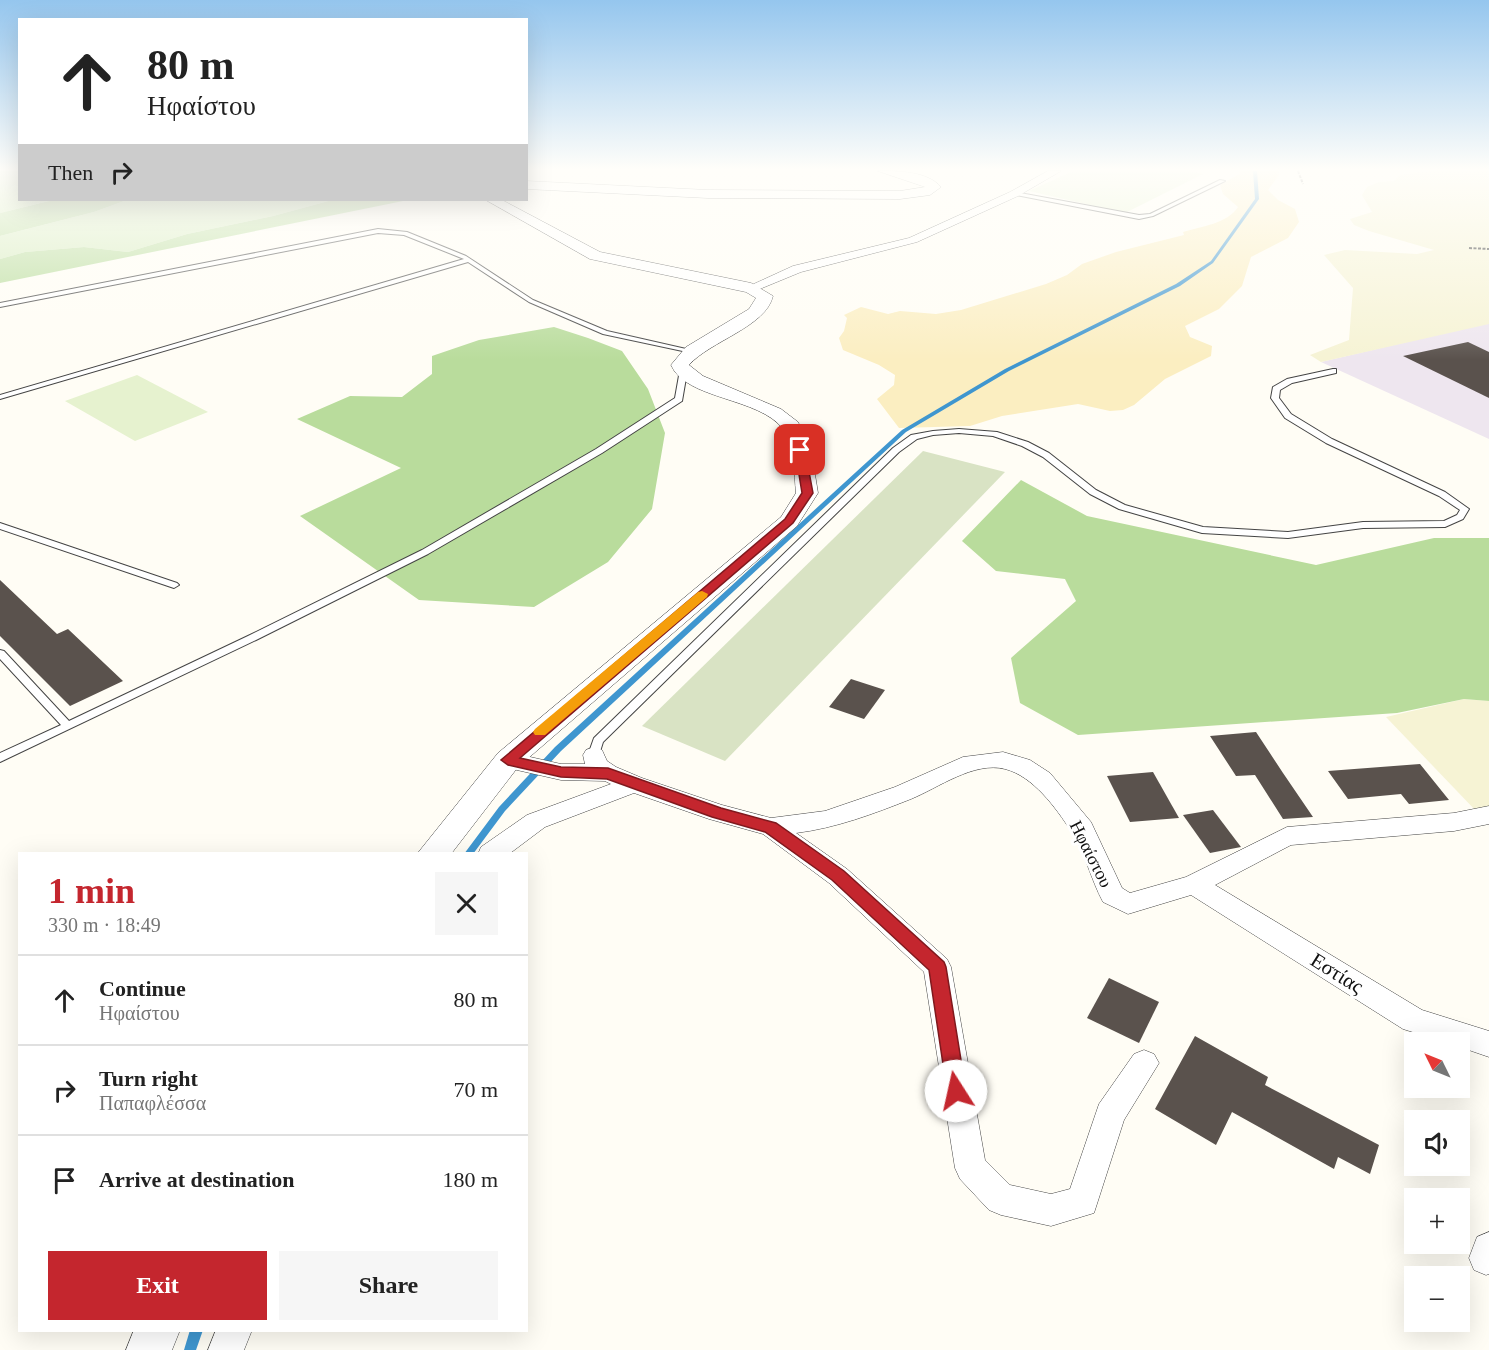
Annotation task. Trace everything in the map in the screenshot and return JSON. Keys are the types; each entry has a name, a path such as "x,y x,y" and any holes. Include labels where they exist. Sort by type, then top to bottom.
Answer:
{"street":[{"path":"435,852 518,761 789,521 807,493 800,450 790,425 779,415 696,380 683,372 680,365 692,351 759,309 765,296 751,288 595,256 555,234"},
{"path":"751,288 796,269 913,240 926,234"},
{"name":"Ηφαίστου","path":"518,761 561,772 601,764 634,784 718,813 771,827 828,820 903,794 970,763 1003,760 1022,766 1042,779 1082,828 1112,895 1128,904 1194,884 1287,836 1454,822 1489,815"},
{"path":"493,852 536,821 634,784"},
{"path":"771,827 838,876 938,967 953,1072 971,1168 1001,1199 1050,1210 1082,1203 1110,1114 1144,1063"},
{"name":"Εστίας","path":"1194,884 1413,1020 1489,1044"},
{"path":"148,1350 156,1332"},
{"path":"226,1350 233,1332"}],"lane":[{"path":"0,305 363,234"},
{"path":"407,234 468,260 531,301 604,333 692,351"},
{"path":"0,397 468,260"},
{"path":"601,764 598,741 896,450 914,437 933,433 974,431 1015,441 1046,455 1093,492 1122,507 1202,530 1288,535 1363,525 1445,524 1460,517 1465,509 1442,494 1329,441 1288,417 1275,398 1276,389 1290,381 1334,371"},
{"path":"0,758 262,633 435,546 599,451 680,399 683,372"},
{"path":"0,526 174,585"},
{"path":"0,653 68,726"}],"path":[{"path":"1468,248 1489,249"}],"shaded area":[{"path":"1379,234 1489,234 1489,324 1321,362 1310,355 1349,340 1353,288 1324,255 1345,250 1417,254 1434,250"},
{"path":"1489,324 1489,439 1321,362"},
{"path":"1464,699 1489,701 1489,811 1478,813 1386,717"}],"green space":[{"path":"8,234 187,234 128,252 84,247 25,252 0,259 0,236"},
{"path":"187,234 241,234 0,283 0,259 25,252 84,247 128,252"},
{"path":"554,327 622,351 648,389 665,433 652,509 608,562 534,607 419,600 300,516 401,468 297,419 350,396 402,397 432,374 432,356 479,340"},
{"path":"137,375 208,412 135,441 65,401"},
{"path":"923,451 1005,472 725,761 642,726"},
{"path":"1021,480 1087,516 1316,565 1434,538 1489,538 1489,701 1464,699 1397,713 1078,735 1020,703 1011,658 1076,601 1065,579 996,571 962,541"}],"sand":[{"path":"1291,234 1288,238 1251,257 1242,286 1219,309 1185,326 1190,337 1212,346 1211,356 1165,379 1134,405 1123,410 1110,411 1078,404 1002,416 970,426 899,428 877,399 894,385 895,375 879,365 843,350 839,338 844,331 847,318 844,315 861,307 888,314 900,311 936,314 961,310 1046,284 1067,275 1082,264 1116,252 1184,235"}],"building":[{"path":"1468,342 1489,352 1489,398 1403,356"},
{"path":"0,580 57,634 68,629 123,681 70,706 0,636"},
{"path":"851,679 885,690 864,719 829,707"},
{"path":"1256,732 1313,817 1283,819 1255,775 1236,776 1210,736"},
{"path":"1420,764 1449,800 1409,804 1401,794 1348,799 1328,771"},
{"path":"1153,772 1179,818 1130,822 1107,776"},
{"path":"1213,810 1241,847 1210,853 1183,815"},
{"path":"1109,978 1159,1002 1139,1043 1087,1018"},
{"path":"1195,1036 1268,1077 1265,1085 1379,1145 1370,1174 1338,1157 1334,1169 1232,1112 1216,1145 1155,1109"}],"waterway":[{"path":"470,852 502,809 558,749 904,431 1007,370 1178,285 1212,262 1232,234"},
{"path":"190,1350 196,1332"}],"slow traffic":[{"path":"540,732 702,594"}],"route":[{"path":"800,450 807,493 789,521 508,760 561,772 608,773 718,813 771,827 838,876 938,967 956,1091"}]}
